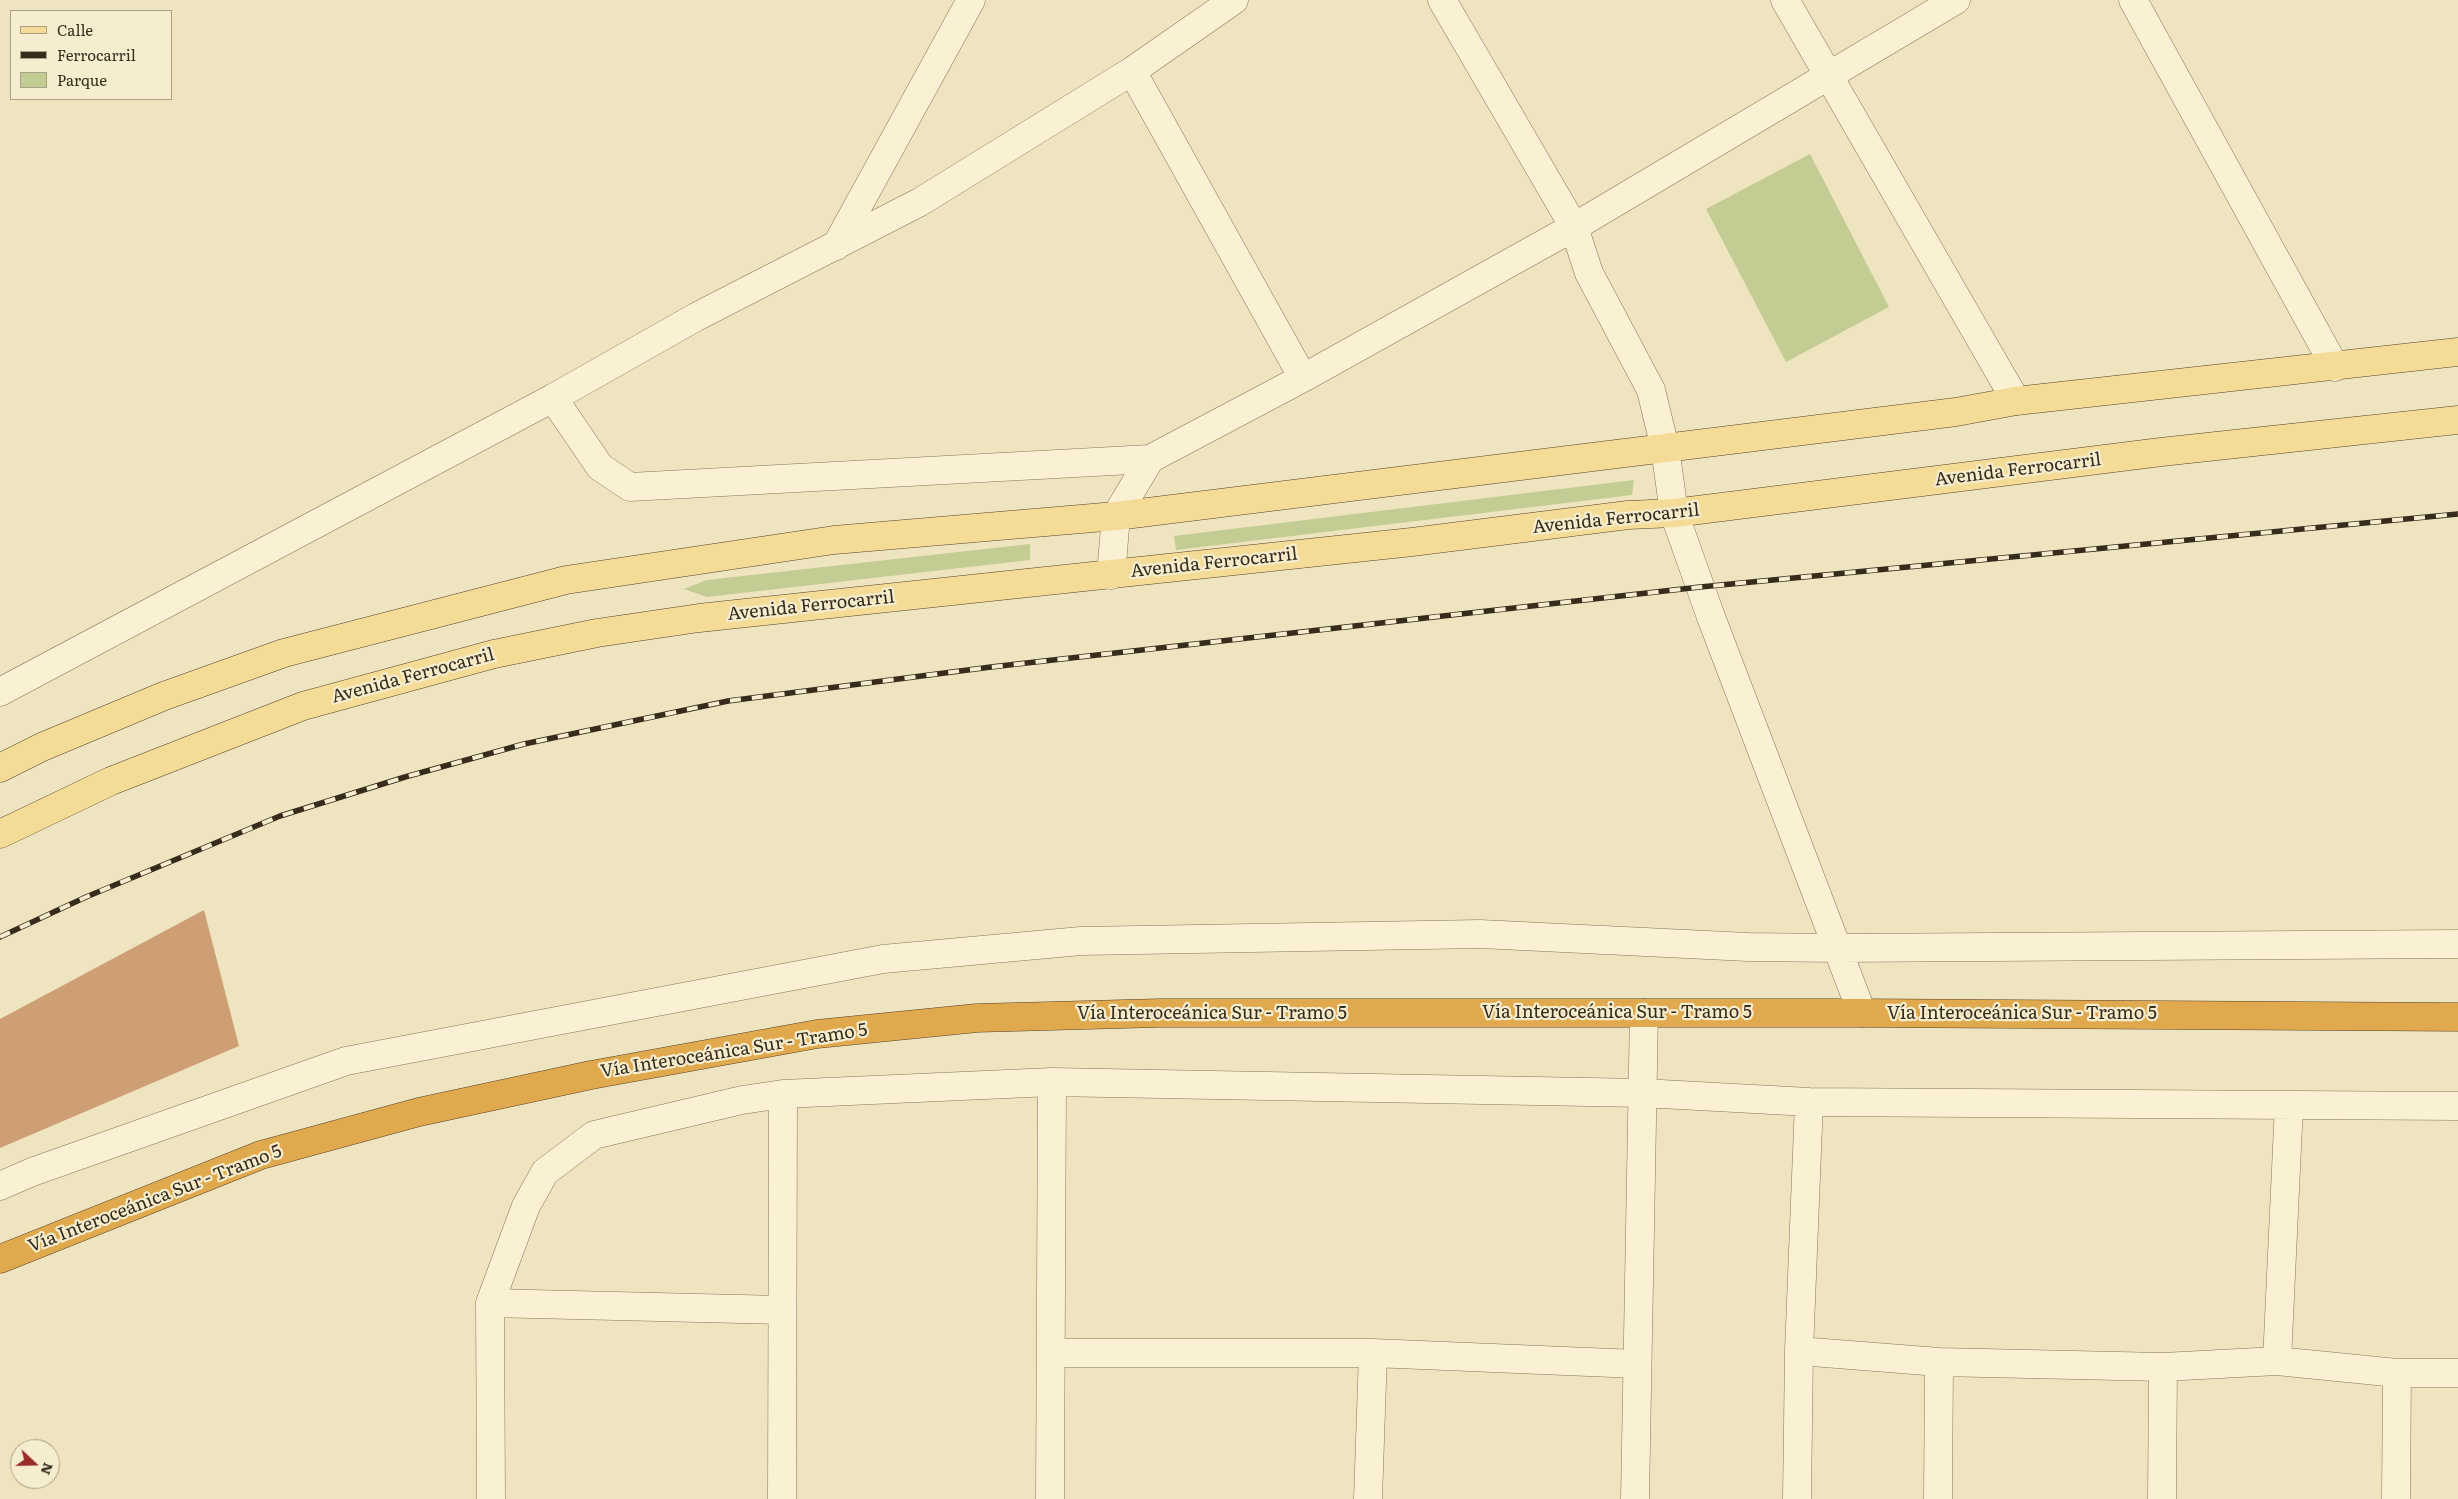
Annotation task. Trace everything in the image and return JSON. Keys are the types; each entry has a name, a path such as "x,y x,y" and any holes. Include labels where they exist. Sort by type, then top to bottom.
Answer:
{"highway":[{"name":"Vía Interoceánica Sur - Tramo 5","path":"0,1259 261,1155 419,1112 582,1077 817,1034 977,1018 1160,1012 1862,1013 2458,1017"}],"main road":[{"path":"0,768 42,747 164,696 284,653 566,580 834,540 1116,516 1956,412 2016,401 2458,352"},
{"name":"Avenida Ferrocarril","path":"0,834 111,781 303,706 494,654 597,632 699,618 1412,542 1628,515 1674,513 2160,452 2458,420"}],"street":[{"path":"836,246 972,0"},
{"path":"0,692 553,398 696,317 920,202 1132,71 1234,0"},
{"path":"1442,0 1574,226 1589,274 1651,390 1665,448 1674,513 1711,617 1862,1013"},
{"path":"1785,0 2016,401"},
{"path":"553,398 600,468 630,486 1150,459 1303,378 1574,226 1829,77 1956,0"},
{"path":"2132,0 2335,367"},
{"path":"1132,71 1303,378"},
{"path":"1110,575 1116,516 1150,459"},
{"path":"0,1186 32,1172 346,1061 883,959 1081,941 1480,934 1748,947 1838,948 2458,944"},
{"path":"1635,1499 1644,1013"},
{"path":"1050,1499 1052,1082"},
{"path":"491,1499 490,1303 526,1206 546,1172 568,1153 594,1135 742,1100 783,1094 1052,1082 1642,1093 1809,1102 2458,1106"},
{"path":"782,1499 783,1094"},
{"path":"1797,1499 1799,1351 1809,1102"},
{"path":"2277,1361 2289,1105"},
{"path":"490,1303 782,1310"},
{"path":"1799,1351 1939,1362 2163,1367 2277,1361 2397,1373 2458,1373"},
{"path":"1052,1353 1373,1353 1637,1364"},
{"path":"1368,1499 1373,1353"},
{"path":"1938,1499 1939,1362"},
{"path":"2162,1499 2163,1367"},
{"path":"2396,1499 2397,1373"}],"green space":[{"path":"1810,154 1889,307 1786,362 1706,209"},
{"path":"1634,480 1632,495 1176,550 1174,536"},
{"path":"1030,544 1030,560 707,597 684,589 707,580"}],"building":[{"path":"204,910 239,1046 0,1148 0,1019"}],"railway":[{"path":"0,937 86,897 280,816 405,777 524,744 728,701 991,667 1700,587 2458,514"}]}
